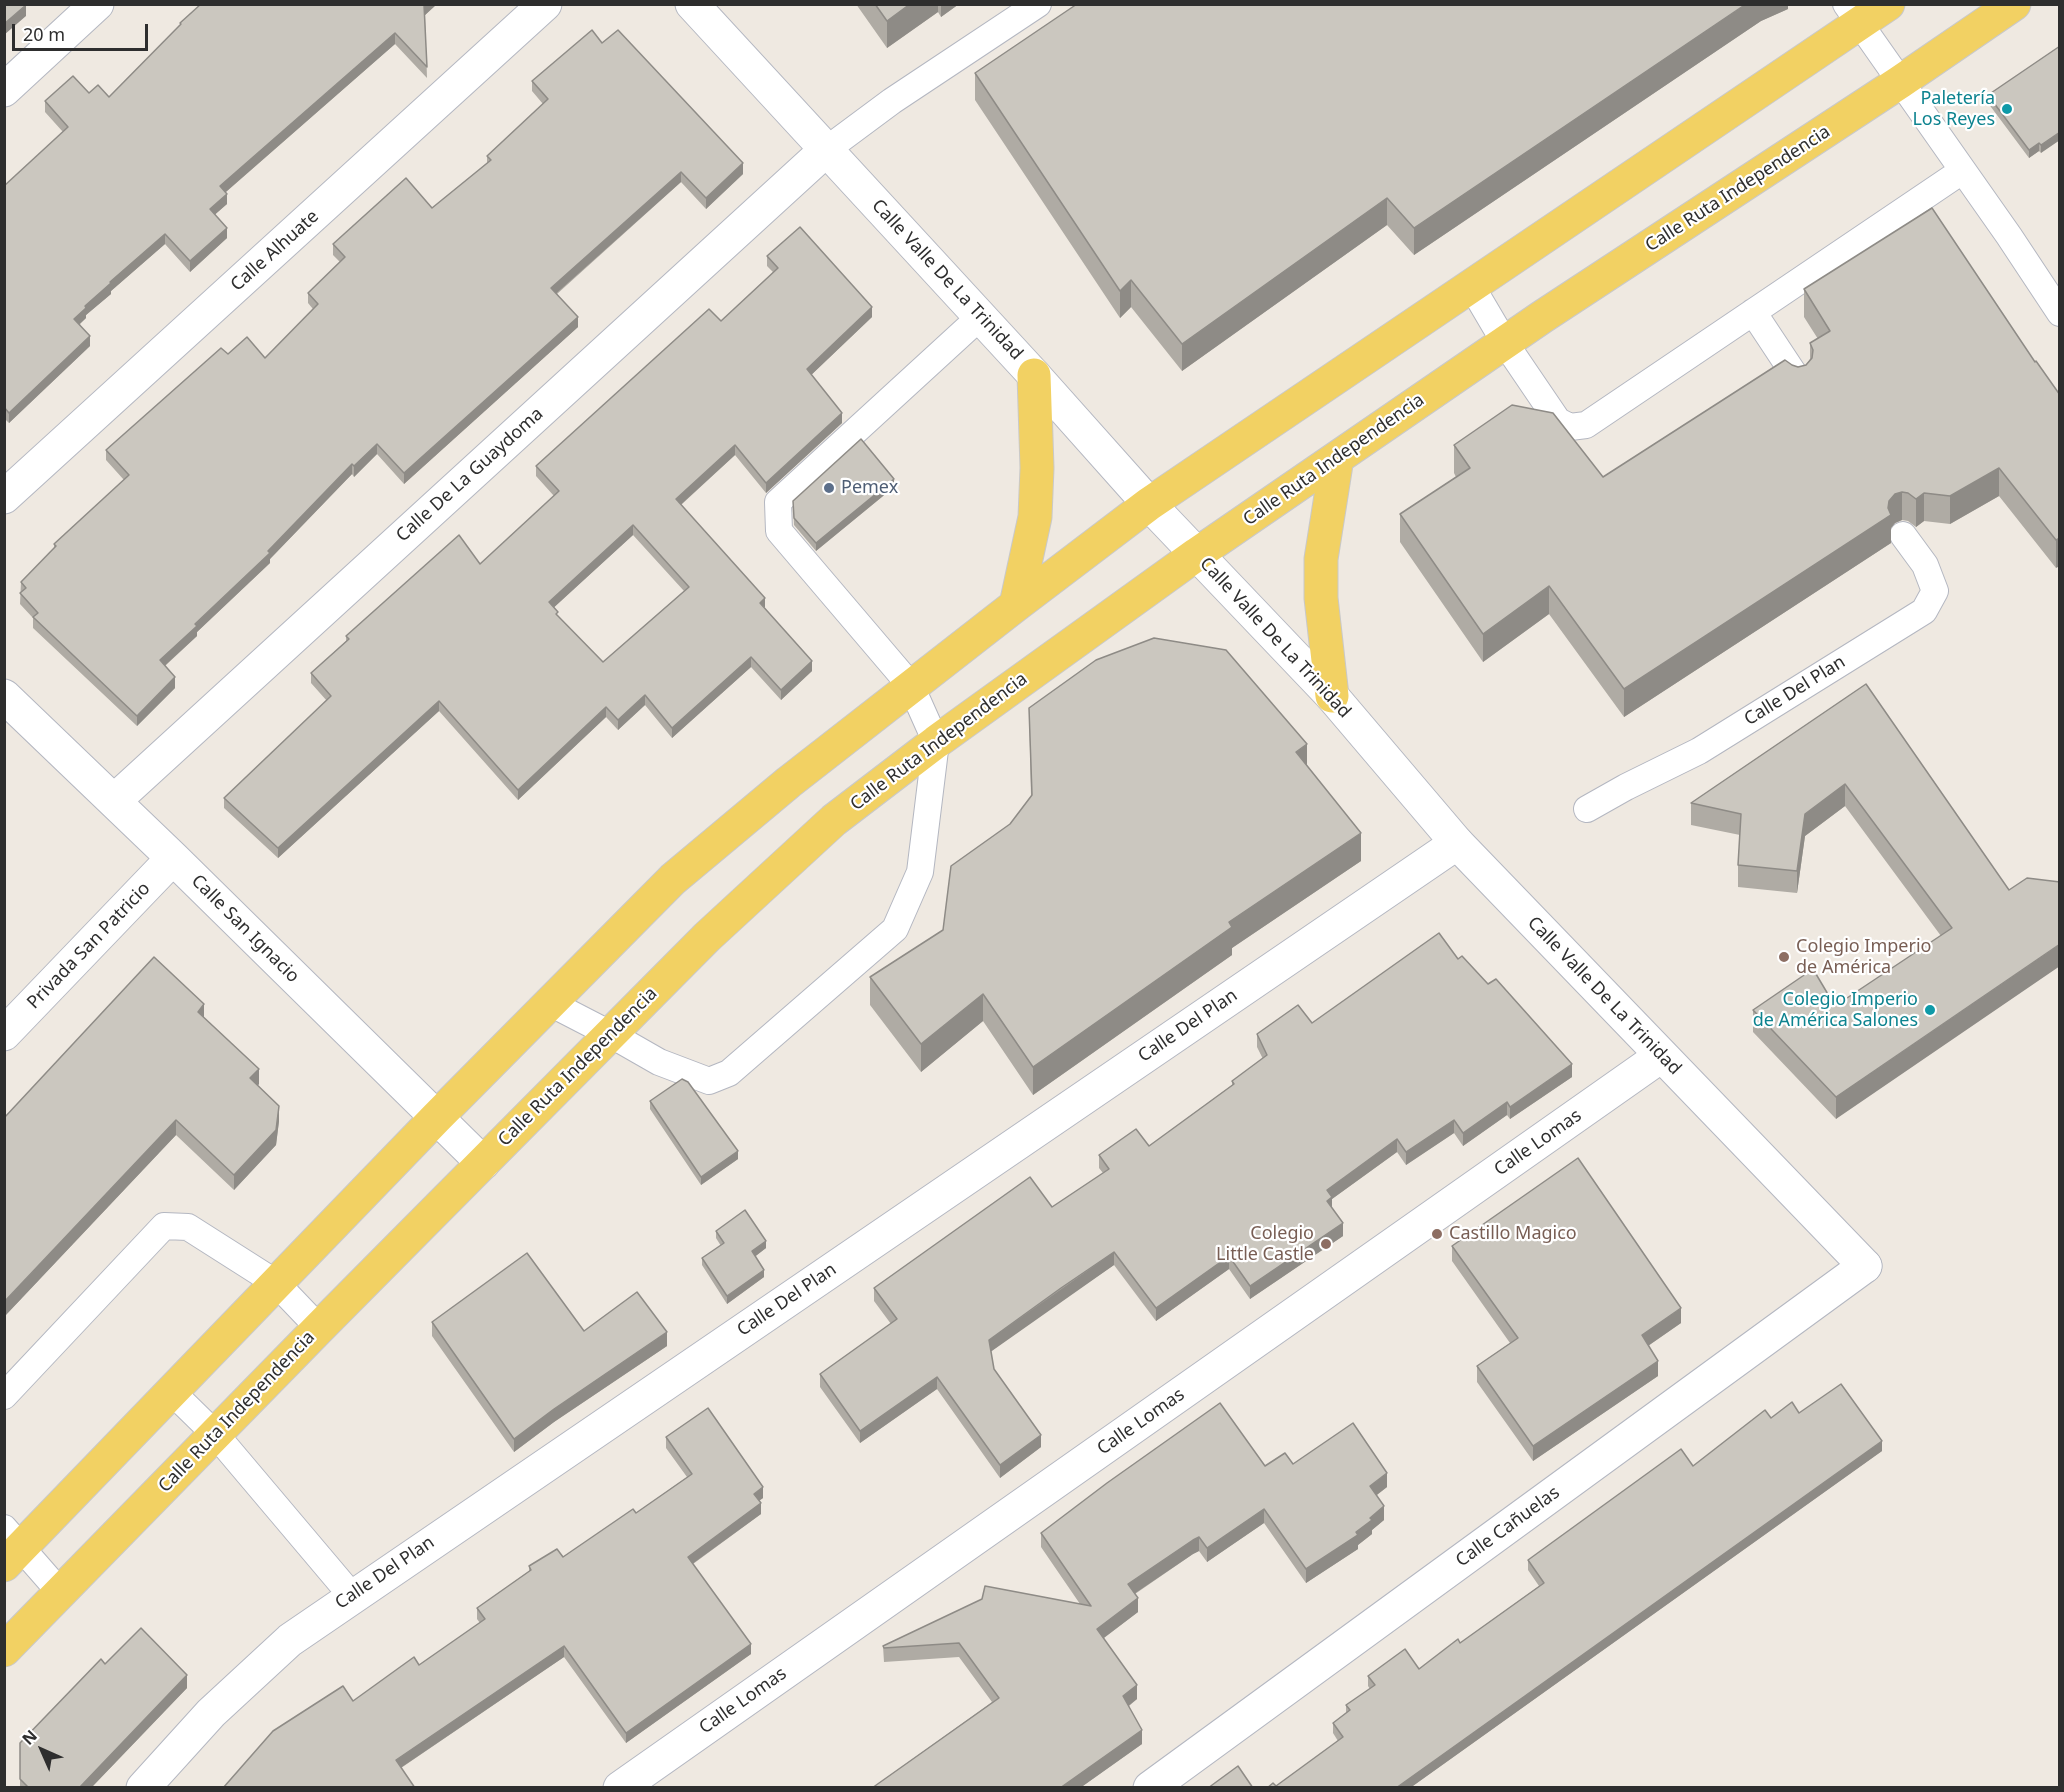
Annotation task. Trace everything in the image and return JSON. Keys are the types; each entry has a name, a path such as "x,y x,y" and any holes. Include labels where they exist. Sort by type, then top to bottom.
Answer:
{"main road":[{"path":"10,1547 172,1392 436,1118 674,879 789,782 1016,604 1149,504 1472,287 1853,14 1888,4"},
{"name":"Calle Ruta Independencia","path":"4,1650 707,937 834,820 936,742 1197,554 1505,343 2014,4"},
{"path":"1016,604 1035,517 1037,468 1034,375"},
{"path":"1332,696 1321,598 1321,559 1337,458"}],"street":[{"path":"4,90 97,4"},
{"name":"Calle Alhuate","path":"4,497 545,4"},
{"name":"Calle Valle De La Trinidad","path":"695,6 981,316 1149,504 1332,696 1456,843 1865,1266"},
{"name":"Calle De La Guaydoma","path":"114,801 826,150"},
{"name":"Calle San Ignacio","path":"4,696 173,858 483,1163"},
{"name":"Calle Del Plan","path":"142,1788 211,1713 290,1640 1456,843"},
{"name":"Privada San Patricio","path":"4,1034 173,858"},
{"name":"Calle Lomas","path":"620,1788 1661,1056"},
{"name":"Calle Cañuelas","path":"1150,1788 1865,1266"}],"lane":[{"path":"826,150 892,101 1038,4"},
{"path":"1853,14 2009,236 2060,313"},
{"path":"1472,287 1505,343 1558,421 1570,427 1586,425 1962,171"},
{"path":"1753,312 1798,380"},
{"path":"550,1003 659,1062 709,1081 729,1073 895,929 920,872 936,742 911,686 779,531 778,502 981,316"},
{"name":"Calle Del Plan","path":"1587,809 1699,750 1924,611 1935,591 1925,565 1903,535"},
{"path":"4,1396 164,1226 188,1227 276,1283 319,1328"},
{"path":"172,1392 216,1435 352,1596"},
{"path":"10,1547 60,1592"}],"building":[{"path":"4,4 25,4 26,5 4,24"},
{"path":"201,4 425,4 427,67 395,33 220,186 227,194 210,209 227,228 190,261 165,234 85,306 86,308 74,319 90,336 9,413 4,407 4,186 68,127 45,101 73,76 89,93 98,85 109,97"},
{"path":"875,4 910,4 887,21"},
{"path":"1077,4 1746,4 1414,228 1387,198 1182,344 1131,280 1120,291 975,73"},
{"path":"592,30 602,43 618,30 743,163 706,198 681,172 551,288 578,317 404,473 377,444 354,466 352,464 268,551 270,553 160,660 175,677 137,716 33,617 38,613 20,593 26,588 21,582 56,546 54,544 129,475 106,450 221,348 228,354 247,337 265,358 318,304 308,293 345,257 333,244 406,178 432,208 491,160 487,156 548,99 532,81"},
{"path":"2060,46 2060,132 2029,150 1988,95"},
{"path":"1932,208 2035,362 2060,395 2060,538 2056,540 1999,468 1950,496 1924,493 1916,499 1908,493 1895,494 1889,501 1888,508 1891,515 1624,689 1549,586 1483,634 1400,514 1470,468 1454,445 1512,405 1553,413 1603,477 1785,360 1798,367 1806,365 1812,358 1813,350 1810,343 1830,331 1804,289"},
{"path":"800,227 872,307 807,369 842,413 766,483 735,445 676,499 765,598 760,603 812,661 781,690 751,657 672,728 645,695 618,720 606,707 518,790 439,701 278,848 224,798 331,696 311,673 349,639 346,636 459,535 480,564 559,491 536,466 709,309 721,321 778,268 767,256","holes":["633,525 689,587 603,662 556,614 558,612 549,602"]},
{"path":"861,439 894,479 816,543 794,518 793,501"},
{"path":"1154,638 1226,650 1307,744 1296,752 1361,833 1229,922 1232,927 1033,1067 983,994 921,1044 870,977 943,930 951,866 1010,824 1032,795 1029,708 1096,660"},
{"path":"1866,684 2009,890 2027,878 2060,882 2060,944 1836,1097 1753,1010 1813,969 1835,1006 1952,928 1845,784 1805,814 1797,871 1738,865 1741,814 1691,803"},
{"path":"1439,933 1458,959 1462,956 1488,984 1496,979 1572,1064 1510,1107 1507,1102 1463,1133 1454,1120 1406,1152 1397,1139 1327,1190 1332,1197 1327,1201 1343,1223 1250,1286 1229,1256 1156,1308 1114,1252 1061,1288 989,1340 994,1369 1041,1435 1000,1465 937,1377 860,1431 820,1374 897,1319 874,1288 1030,1177 1052,1207 1109,1169 1099,1155 1136,1129 1149,1146 1234,1084 1232,1081 1267,1055 1257,1034 1298,1005 1312,1023"},
{"path":"154,957 204,1004 198,1012 259,1069 250,1078 279,1106 276,1130 234,1175 176,1120 4,1302 4,1118"},
{"path":"682,1079 688,1082 738,1151 701,1177 650,1101"},
{"path":"1578,1158 1681,1308 1642,1335 1658,1361 1533,1446 1477,1366 1518,1338 1452,1246"},
{"path":"745,1210 766,1241 752,1251 764,1270 727,1296 702,1258 724,1243 716,1231"},
{"path":"527,1253 584,1331 637,1292 667,1332 514,1439 432,1322"},
{"path":"1841,1384 1882,1441 1396,1788 1267,1788 1273,1783 1276,1786 1343,1737 1333,1723 1350,1710 1346,1705 1375,1685 1368,1676 1405,1649 1419,1669 1458,1639 1460,1643 1544,1583 1528,1560 1681,1449 1693,1466 1765,1410 1771,1418 1792,1402 1799,1413"},
{"path":"1220,1403 1265,1466 1285,1453 1293,1464 1353,1423 1387,1473 1370,1486 1384,1506 1370,1518 1372,1520 1356,1532 1358,1535 1306,1569 1264,1509 1207,1548 1199,1537 1193,1540 1128,1584 1138,1598 1097,1629 1137,1685 1123,1696 1142,1730 1060,1788 872,1788 999,1698 959,1643 884,1648 883,1646 982,1599 985,1586 1091,1606 1041,1533"},
{"path":"708,1408 763,1487 754,1494 761,1503 688,1557 751,1644 626,1733 564,1646 396,1760 415,1788 223,1788 273,1731 343,1686 353,1701 414,1657 419,1665 485,1619 477,1608 531,1570 529,1566 557,1549 563,1557 633,1509 636,1513 692,1474 666,1437"},
{"path":"141,1628 187,1675 79,1788 29,1788 20,1779 20,1743 101,1659 105,1664"},
{"path":"1238,1766 1253,1788 1208,1788"}],"place":[{"name":"Paletería Los Reyes","path":"2007,109"},
{"name":"Pemex","path":"829,488"},
{"name":"Colegio Imperio de América","path":"1784,957"},
{"name":"Colegio Imperio de América Salones","path":"1930,1010"},
{"name":"Castillo Magico","path":"1437,1234"},
{"name":"Colegio Little Castle","path":"1326,1244"}]}
